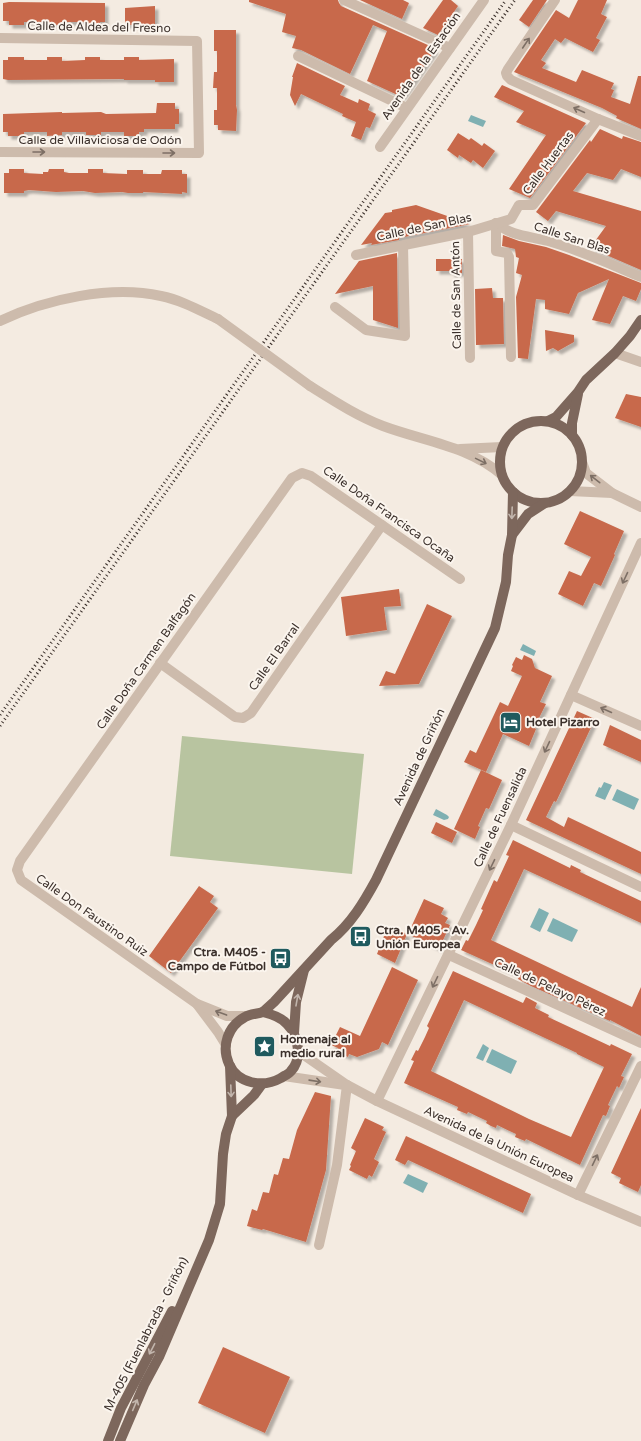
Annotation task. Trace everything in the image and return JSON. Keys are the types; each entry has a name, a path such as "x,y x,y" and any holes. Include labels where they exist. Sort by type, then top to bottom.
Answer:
{"main road":[{"path":"548,421 556,416 596,369 615,353 630,336 641,320"},
{"path":"572,435 572,423 578,392"},
{"path":"548,421 561,426 572,435 580,447 582,462 579,479 570,491 558,499 544,503 525,500 513,492 502,475 500,461 502,447 506,439 516,429 529,422 548,421"},
{"name":"Avenida de Griñón","path":"263,1012 331,940 341,932 361,908 376,880 495,628 506,582 508,555 512,535 513,492"},
{"name":"Avenida de Griñón","path":"512,535 528,514 544,503"},
{"name":"Avenida de Griñón","path":"294,1033 296,1002 304,969"},
{"path":"263,1012 275,1015 286,1023 294,1033 298,1051 296,1061 291,1071 274,1082 262,1084 250,1082 238,1075 230,1066 227,1057 226,1045 229,1033 236,1023 246,1016 263,1012"},
{"name":"M-405 (Fuenlabrada - Griñón)","path":"120,1441 144,1385 159,1357 209,1240 220,1204 223,1154 226,1134 232,1116 230,1066"},
{"name":"M-405 (Fuenlabrada - Griñón)","path":"232,1116 254,1095 262,1084"},
{"name":"M-405 (Fuenlabrada - Griñón)","path":"108,1441 121,1408 209,1240"}],"street":[{"path":"344,0 450,48"},
{"name":"Avenida de la Estación","path":"380,147 484,0"},
{"path":"555,0 508,69 506,73 507,76 511,80 598,119 640,132"},
{"name":"Calle de Aldea del Fresno","path":"0,38 197,41 199,153"},
{"path":"298,56 407,108"},
{"name":"Calle Huertas","path":"496,224 511,218 519,205 533,205 598,119"},
{"name":"Calle de Villaviciosa de Odón","path":"0,152 199,153"},
{"path":"496,224 496,252 507,252 509,257 511,357"},
{"name":"Calle de San Blas","path":"356,255 468,232 496,224"},
{"name":"Calle San Blas","path":"496,224 504,231 548,241 593,257 641,277"},
{"name":"Calle de San Antón","path":"468,232 470,358"},
{"path":"335,307 366,330 405,336 403,246"},
{"path":"0,321 30,309 102,293 130,292 161,296 189,305 218,320 310,386 350,411 382,426 458,450 490,465 502,475"},
{"path":"615,353 641,362"},
{"path":"458,450 502,447"},
{"path":"582,462 586,473 612,493 641,507"},
{"name":"Calle Doña Francisca Ocaña","path":"302,473 311,476 460,579"},
{"name":"Calle Doña Carmen Balfagón","path":"17,870 20,861 292,478 302,473"},
{"path":"570,491 612,493"},
{"name":"Calle El Barral","path":"160,663 235,718 243,718 251,713 382,525"},
{"name":"Calle de Fuensalida","path":"377,1101 511,825 641,543"},
{"path":"571,695 641,726"},
{"path":"511,825 641,887"},
{"name":"Calle Don Faustino Ruiz","path":"17,870 21,880 197,1004 226,1016 246,1016"},
{"name":"Calle de Pelayo Pérez","path":"448,955 641,1044"},
{"name":"Calle Don Faustino Ruiz","path":"197,1004 226,1045"},
{"path":"298,1051 347,1085"},
{"path":"578,1195 641,1066"},
{"path":"284,1076 347,1085"},
{"path":"319,1245 337,1165 347,1085"},
{"name":"Avenida de la Unión Europea","path":"347,1085 377,1101 578,1195 641,1222"}],"green space":[{"path":"182,736 364,754 352,874 170,856"}],"water":[{"path":"471,115 486,121 483,127 468,121"},
{"path":"523,644 536,651 534,656 520,650"},
{"path":"604,782 612,785 605,800 595,796 599,787 601,788"},
{"path":"617,789 639,799 634,810 612,800"},
{"path":"436,809 447,815 449,817 448,819 444,820 433,815"},
{"path":"539,908 549,913 540,932 530,927"},
{"path":"553,918 578,930 572,942 547,931"},
{"path":"483,1044 489,1048 483,1061 476,1058"},
{"path":"492,1049 517,1061 511,1074 486,1062"},
{"path":"408,1174 428,1183 423,1193 403,1183"}],"building":[{"path":"249,0 338,0 341,6 430,46 435,50 402,97 367,81 387,31 373,25 350,74 301,50 292,48 296,36 282,32 286,14 249,2"},
{"path":"360,0 403,0 409,3 402,19"},
{"path":"443,0 451,0 458,6 438,35 423,28"},
{"path":"533,0 547,0 529,27 519,20"},
{"path":"578,0 607,0 601,14 607,17 596,38 600,40 593,52 565,38 561,43 555,39 541,60 546,63 542,68 576,82 582,70 614,83 611,89 614,90 611,97 630,104 638,76 641,76 641,129 616,118 617,116 602,108 514,72 556,10 569,18"},
{"path":"3,3 105,3 105,22 100,22 100,25 84,25 84,22 62,22 62,25 47,25 47,22 24,22 24,25 9,25 9,21 3,21"},
{"path":"155,6 155,25 125,25 125,8"},
{"path":"214,30 236,30 236,131 218,130 218,125 214,125 214,110 217,110 217,88 213,88 214,72 217,72 217,51 214,51"},
{"path":"8,57 24,57 24,60 47,60 47,57 62,57 62,61 85,60 85,57 100,57 100,60 124,60 124,57 139,57 139,60 174,59 174,82 124,79 8,80 3,79 3,60 8,60"},
{"path":"297,63 345,86 340,95 358,103 359,99 370,104 368,110 376,114 370,128 366,127 361,140 351,136 356,122 342,116 343,114 301,94 295,106 290,95 292,77"},
{"path":"502,85 586,123 530,198 509,189 546,135 516,122 524,111 494,97"},
{"path":"157,103 175,103 175,109 179,109 179,124 175,124 175,129 144,129 144,132 139,132 139,136 124,136 124,132 101,132 101,135 86,135 86,132 62,132 62,135 47,136 47,132 24,132 24,136 8,136 8,132 3,132 3,114 62,112 101,112 106,114 156,113"},
{"path":"600,129 622,139 623,136 641,142 641,177 621,169 613,180 587,173 573,191 641,211 641,270 590,248 606,226 556,211 548,221 536,212 590,140 591,142"},
{"path":"458,133 469,140 471,138 482,146 484,143 495,151 483,168 473,160 471,163 459,155 458,158 447,150"},
{"path":"9,169 24,169 24,173 43,174 43,172 48,172 49,169 64,169 64,172 69,173 88,173 88,169 103,169 103,173 127,174 127,170 143,170 143,174 161,174 162,170 182,170 182,174 187,174 187,193 95,193 83,191 56,192 29,190 24,191 24,193 4,193 4,173 9,173"},
{"path":"416,205 470,224 399,238 399,240 371,245 372,243 361,245 385,213"},
{"path":"503,235 569,255 641,283 641,289 636,301 623,296 610,324 592,320 609,279 578,293 569,314 545,309 545,300 536,299 528,359 518,358 516,297 522,275 516,273 519,258 516,257 515,249 502,246"},
{"path":"397,253 398,328 373,320 373,286 335,294 359,261"},
{"path":"436,259 462,259 462,273 451,274 451,271 436,271"},
{"path":"492,288 493,298 503,298 504,344 476,345 475,289"},
{"path":"545,330 574,335 574,342 558,351 553,348 546,351"},
{"path":"626,394 641,397 641,427 615,418"},
{"path":"580,511 624,531 601,586 594,583 583,606 558,594 569,571 581,576 591,557 564,544"},
{"path":"399,589 401,606 384,607 387,630 346,636 341,597"},
{"path":"427,604 452,616 419,684 379,686 386,671 395,674"},
{"path":"524,655 532,659 535,668 552,676 540,702 546,704 534,728 536,729 529,746 503,734 486,772 464,762 470,750 476,753 500,702 508,706 522,676 511,671 512,665 516,657 522,660"},
{"path":"577,711 595,719 556,802 554,801 546,817 564,827 568,817 641,852 641,874 526,820"},
{"path":"610,725 641,740 641,762 603,745"},
{"path":"481,770 502,780 489,809 486,808 478,826 480,827 475,839 454,829"},
{"path":"436,822 457,832 452,843 431,833"},
{"path":"513,840 570,868 571,865 581,870 580,872 641,901 641,923 524,869 491,940 632,1007 641,987 641,1036 610,1020 531,986 518,979 519,976 461,950 466,940 468,941 476,925 483,910 481,909 494,880 497,882 509,856 506,855"},
{"path":"199,886 214,896 210,902 218,908 171,973 149,956"},
{"path":"424,899 444,908 441,914 448,918 445,923 450,925 439,949 408,934"},
{"path":"394,928 407,934 395,963 377,954 384,936 388,931 392,933"},
{"path":"392,967 418,980 388,1045 382,1042 379,1049 357,1057 349,1054 348,1057 337,1052 338,1048 331,1045 340,1027 360,1036"},
{"path":"453,971 523,1003 526,997 537,1003 535,1008 549,1015 548,1017 610,1046 611,1044 632,1054 621,1076 624,1077 619,1088 617,1086 608,1105 610,1106 606,1116 603,1115 580,1165 526,1139 525,1141 515,1137 516,1134 497,1125 496,1128 491,1126 486,1123 487,1121 468,1112 467,1114 457,1110 458,1107 404,1083 414,1061 411,1060 416,1050 418,1051 429,1028 427,1026","holes":["464,1000 604,1067 571,1137 529,1119 431,1071"]},
{"path":"315,1092 331,1096 326,1170 306,1242 263,1229 247,1226 252,1209 257,1211 263,1192 269,1193 274,1174 278,1175 283,1158 289,1159 297,1130"},
{"path":"641,1108 641,1185 638,1192 619,1183 621,1178 611,1173"},
{"path":"365,1118 384,1127 382,1130 386,1132 374,1159 379,1162 372,1177 369,1175 367,1179 349,1170 356,1151 351,1148"},
{"path":"406,1136 531,1194 523,1213 408,1160 405,1165 395,1160"},
{"path":"223,1347 290,1377 265,1433 198,1403"}],"railway":[{"path":"0,715 506,0"},
{"path":"0,726 515,0"}],"place":[{"name":"Hotel Pizarro","path":"510,722"},
{"name":"Ctra. M405 - Av. Unión Europea","path":"361,937"},
{"name":"Ctra. M405 - Campo de Fútbol","path":"281,959"},
{"name":"Homenaje al medio rural","path":"264,1046"}]}
